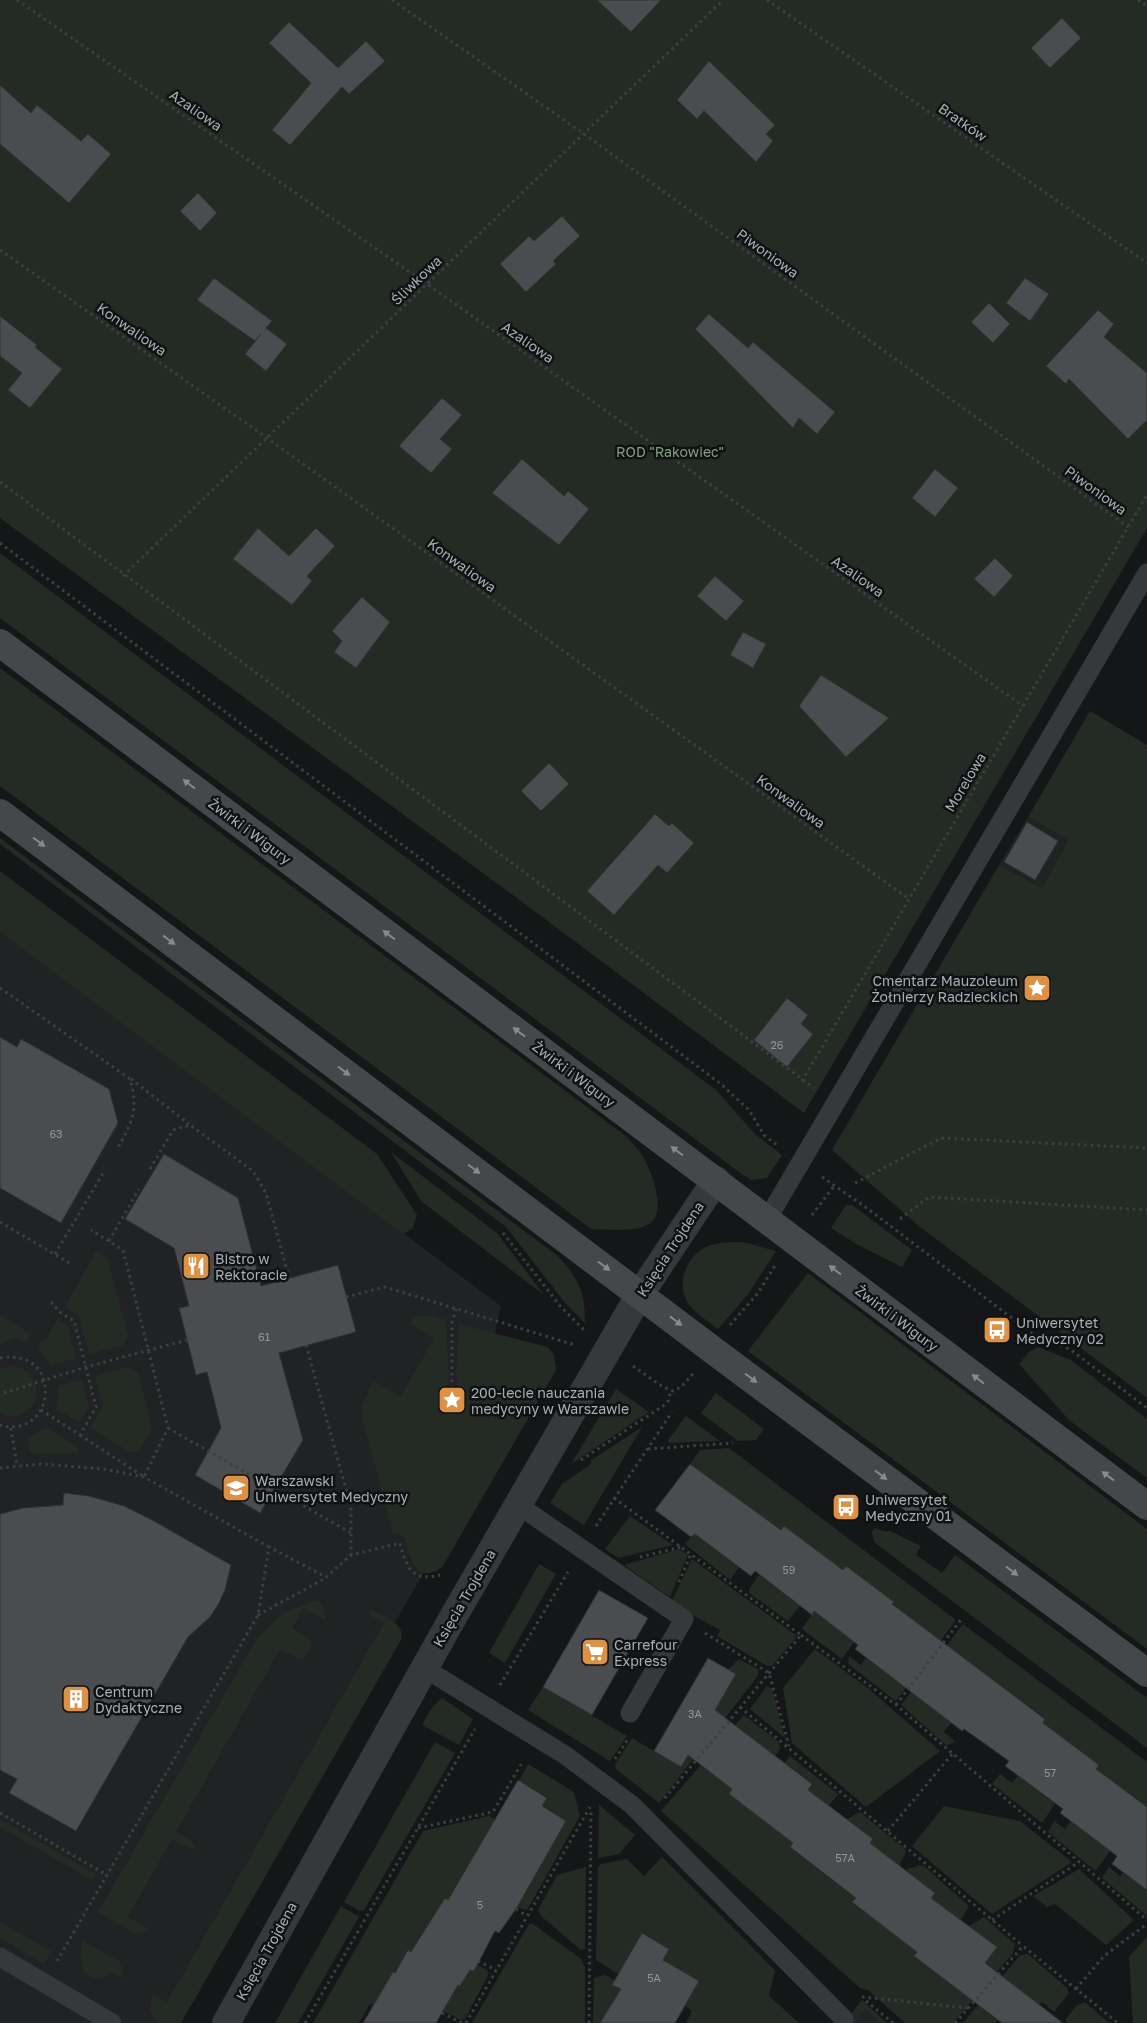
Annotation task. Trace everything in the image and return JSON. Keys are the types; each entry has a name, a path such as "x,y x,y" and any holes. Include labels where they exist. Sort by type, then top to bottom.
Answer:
{"main road":[{"name":"Żwirki i Wigury","path":"0,643 768,1218 1147,1506"},
{"path":"0,813 1147,1673"}],"street":[{"name":"Księcia Trojdena","path":"226,2023 424,1668 640,1294 716,1180"}],"lane":[{"path":"768,1218 1147,574"},
{"path":"518,1505 684,1619 630,1713"},
{"path":"424,1668 566,1755 632,1805 844,2019"},
{"path":"0,1957 112,2023"}],"path":[{"name":"Azaliowa","path":"17,0 427,284 1023,706"},
{"name":"Piwoniowa","path":"392,0 584,134 1128,527"},
{"name":"Śliwkowa","path":"124,576 723,0"},
{"name":"Bratków","path":"767,0 1147,263"},
{"path":"1138,0 1147,6"},
{"name":"Konwaliowa","path":"0,250 266,438 909,899"},
{"path":"0,482 802,1081 817,1090"},
{"name":"Morelowa","path":"802,1081 1147,495"},
{"path":"0,543 721,1084 749,1110 764,1136 785,1152"},
{"path":"0,988 130,1079 253,1171 266,1192 288,1278"},
{"path":"117,1149 134,1115 135,1102 130,1079"},
{"path":"150,1169 173,1130 190,1125"},
{"path":"855,1184 941,1138 1147,1148"},
{"path":"55,1254 105,1170"},
{"path":"815,1172 1033,1334 1072,1350 1147,1408"},
{"path":"810,1218 834,1186"},
{"path":"109,1241 139,1189"},
{"path":"900,1219 930,1198 1147,1210"},
{"path":"0,1222 71,1264"},
{"path":"498,1228 561,1307 586,1332"},
{"path":"91,1230 123,1250 168,1428 144,1477"},
{"path":"729,1326 758,1293 778,1261"},
{"path":"346,1297 385,1286 576,1345"},
{"path":"50,1301 61,1313 74,1321 96,1407 80,1435"},
{"path":"452,1395 452,1322 456,1309"},
{"path":"4,1393 86,1367 187,1340"},
{"path":"306,1345 351,1507 351,1554"},
{"path":"0,1358 15,1356 34,1364 45,1381 46,1396 41,1410 29,1423 11,1428 0,1425"},
{"path":"637,1369 671,1390"},
{"path":"671,1390 680,1387 692,1374"},
{"path":"580,1461 663,1406 668,1401 671,1390"},
{"path":"41,1410 144,1477 326,1577"},
{"path":"11,1428 17,1466"},
{"path":"168,1428 351,1533"},
{"path":"648,1448 733,1443"},
{"path":"0,1468 41,1464 104,1469 144,1477"},
{"path":"614,1498 896,1705 1147,1920"},
{"path":"258,1615 326,1577 351,1554 400,1543 406,1562 413,1573 425,1578 445,1574"},
{"path":"55,1964 258,1615 270,1547"},
{"path":"896,1705 963,1617"},
{"path":"684,1619 769,1672 790,1748"},
{"path":"662,1802 801,1635"},
{"path":"740,1707 1023,1946 1118,2023"},
{"path":"888,1831 952,1754"},
{"path":"418,1828 493,1812 525,1758"},
{"path":"587,1800 591,1806 589,2023"},
{"path":"442,2013 464,2023 591,1806"},
{"path":"0,1813 107,1875"},
{"path":"992,1920 1079,1862"},
{"path":"516,1909 527,1916"},
{"path":"1076,1989 1104,1956 1147,1924"},
{"path":"955,2023 1023,1946"},
{"path":"478,1962 496,1970"},
{"path":"862,1997 968,2008"}],"shaded area":[{"path":"1028,817 1068,840 1042,888 999,865"},
{"name":"Warszawski Uniwersytet Medyczny","path":"0,932 501,1306 495,1333 523,1403 161,2023 0,2023"},
{"path":"865,2009 880,2023 854,2023"}],"green space":[{"name":"ROD \"Rakowiec\"","path":"0,0 1147,0 1147,528 804,1113 521,901 0,518"},
{"path":"0,553 716,1090 755,1134 782,1155 767,1178 751,1180 743,1175 0,618"},
{"path":"0,668 627,1137 640,1152 653,1178 658,1200 655,1218 649,1224 636,1229 591,1229 0,786"},
{"name":"Cmentarz Mauzoleum Żołnierzy Radzieckich","path":"1090,711 1147,745 1147,1398 920,1227 832,1150 999,865 1042,888 1068,840 1028,817"},
{"path":"0,838 559,1257 580,1287 584,1303 585,1323 566,1304 506,1227 0,844"},
{"path":"0,871 377,1154 417,1215 412,1229 403,1234 0,932"},
{"path":"391,1152 497,1233 544,1295 421,1201"},
{"path":"846,1205 852,1205 912,1250 902,1267 858,1245 831,1228"},
{"path":"743,1242 776,1251 749,1293 718,1329 694,1310 686,1299 683,1290 684,1272 693,1257 708,1246 721,1243"},
{"path":"96,1251 107,1257 128,1336 124,1345 89,1354 79,1316 65,1307"},
{"path":"808,1273 1147,1529 1147,1649 748,1351"},
{"path":"0,1315 31,1334 26,1343 14,1337 0,1345"},
{"path":"414,1316 433,1316 446,1320 449,1378 447,1402 458,1400 456,1374 459,1324 547,1347 554,1354 556,1370 443,1566 434,1572 426,1573 420,1571 415,1566 403,1535 393,1534 362,1417 362,1405 372,1383 376,1382 400,1397 434,1339 410,1324"},
{"path":"57,1319 68,1326 76,1358 51,1365 38,1346 42,1340 45,1341"},
{"path":"1038,1347 1071,1360 1147,1419 1147,1478 1070,1421 1019,1364 1029,1352"},
{"path":"13,1365 27,1372 34,1381 37,1391 35,1401 29,1409 21,1415 11,1417 0,1413 0,1369"},
{"path":"128,1367 138,1372 152,1428 139,1452 130,1452 90,1428 103,1406 95,1376"},
{"path":"82,1379 89,1407 79,1422 56,1409 59,1386"},
{"path":"616,1389 649,1412 571,1464"},
{"path":"716,1393 764,1429 756,1440 738,1441 701,1413"},
{"path":"686,1416 720,1441 669,1443 668,1440"},
{"path":"642,1427 584,1525 550,1503 562,1484 591,1464 590,1461"},
{"path":"46,1428 77,1446 78,1452 63,1454 29,1453 28,1437"},
{"path":"729,1448 956,1620 896,1701 848,1664 849,1656 861,1665 866,1658 891,1677 894,1602 846,1567 843,1570 781,1530 690,1464 700,1450"},
{"path":"630,1516 673,1545 618,1558 605,1549"},
{"path":"875,1528 886,1532 890,1531 921,1546 916,1555 942,1573 955,1555 1147,1698 1147,1748 874,1542 872,1532"},
{"path":"694,1533 739,1567 730,1580 685,1544"},
{"path":"679,1549 688,1555 670,1597 624,1565"},
{"path":"692,1559 797,1636 772,1666 767,1666 717,1636 720,1630 671,1603"},
{"path":"539,1564 556,1574 505,1663 489,1653"},
{"path":"759,1575 800,1606 788,1621 749,1593 749,1589"},
{"path":"313,1601 321,1602 326,1619 303,1608 292,1628 310,1639 312,1645 304,1658 299,1659 280,1649 176,1832 192,1841 196,1847 193,1850 172,1839 128,1917 149,1929 140,1933 134,1933 98,1912 256,1640 283,1613"},
{"path":"373,1610 398,1625 402,1634 401,1640 181,2023 158,2023 150,2010 153,1995 167,2002 384,1623 368,1614"},
{"path":"814,1611 854,1642 842,1659 802,1629"},
{"path":"963,1624 1147,1762 1147,1807 1096,1769 1099,1765 1043,1723 1045,1718 962,1657 927,1704 951,1723 944,1732 955,1741 947,1746 901,1705"},
{"path":"815,1649 869,1689 940,1751 866,1807 792,1743 783,1688"},
{"path":"739,1659 759,1670 757,1677 659,1803 616,1769 615,1764 632,1738 681,1767 735,1675 728,1670"},
{"path":"767,1686 772,1689 785,1738 750,1709"},
{"path":"543,1687 627,1736 610,1761 528,1710"},
{"path":"442,1698 473,1719 459,1745 422,1725 433,1706"},
{"path":"744,1715 779,1742 780,1749 775,1756 732,1789 729,1794 793,1843 790,1848 856,1898 852,1902 996,1947 969,1926 984,1917 1015,1944 1013,1953 953,2023 905,2023 868,1990 860,1988 661,1811"},
{"path":"435,1742 455,1753 364,1910 360,1911 344,1902"},
{"path":"790,1756 838,1794 829,1806 808,1790 812,1784 784,1763"},
{"path":"528,1764 574,1792 580,1816 527,1910 516,1907 566,1821 539,1812 547,1797 519,1781"},
{"path":"1000,1774 1012,1783 1018,1776 1055,1804 1042,1823 992,1784"},
{"path":"599,1805 635,1835 619,1854 598,1858"},
{"path":"944,1806 1020,1821 1072,1862 992,1914 912,1846"},
{"path":"860,1812 905,1849 906,1852 899,1866 870,1843 873,1839 847,1819"},
{"path":"489,1816 495,1819 448,1900 445,1898 411,1952 408,1951 373,2006 370,2004 359,2023 313,2023 423,1831"},
{"path":"0,1819 95,1874 92,1880 0,1827"},
{"path":"1054,1821 1065,1829 1071,1821 1110,1851 1097,1869 1094,1870 1048,1832"},
{"path":"662,1857 775,1970 769,1996 799,2023 686,2023 692,2011 685,2006 699,1981 663,1960 669,1949 643,1933 618,1974 596,1960 598,1867 601,1864 627,1859 644,1876"},
{"path":"920,1865 924,1866 969,1906 961,1920 931,1898 935,1893 905,1870"},
{"path":"586,1867 585,1949 581,1950 541,1916 538,1910 557,1875"},
{"path":"1109,1867 1120,1876 1126,1868 1147,1890 1147,1916 1102,1878"},
{"path":"1079,1869 1134,1920 1106,1945 1055,1904 1047,1907 1033,1896"},
{"path":"341,1906 359,1917 298,2023 275,2023"},
{"path":"0,1922 51,1951 44,1964 0,1938"},
{"path":"529,1924 533,1924 581,1959 585,1967 585,2023 472,2023"},
{"path":"1147,1937 1147,2023 1133,2023 1129,1957"},
{"path":"82,1941 119,1961 123,1970 121,1978 111,1972 99,1979 85,1974 80,1956"},
{"path":"1028,1954 1067,1988 1069,1993 1054,2012 1042,2002 1039,2005 1021,1991 995,2023 963,2023 1020,1955"},
{"path":"476,1964 488,1971 488,1975 465,2019 461,2020 443,2011 458,1985 460,1986"},
{"path":"604,1975 615,1980 612,1985 621,1989 604,2017 615,2023 593,2023 594,1978"},
{"path":"862,2000 887,2023 880,2023 865,2009 854,2023 846,2020"},
{"path":"1085,2002 1109,2023 1068,2023 1065,2020 1076,2006"}],"building":[{"path":"597,0 661,0 631,32"},
{"path":"1062,18 1081,38 1050,68 1031,48"},
{"path":"289,22 338,68 366,41 385,61 349,94 342,87 290,145 272,130 311,83 269,43"},
{"path":"709,61 775,125 766,134 773,141 756,162 704,111 697,119 677,100"},
{"path":"0,85 31,113 37,105 81,141 88,134 111,154 69,203 0,144"},
{"path":"198,193 217,213 200,231 180,211"},
{"path":"562,216 580,236 553,261 556,264 526,292 500,264 529,236 534,241"},
{"path":"214,278 272,321 266,328 287,344 266,371 245,354 261,334 255,341 197,300"},
{"path":"1025,278 1049,294 1030,321 1006,303"},
{"path":"989,303 1010,324 993,343 971,322"},
{"path":"1098,310 1114,324 1104,337 1147,373 1147,420 1128,439 1069,379 1066,384 1046,366"},
{"path":"709,314 748,348 753,342 835,412 817,434 799,418 793,428 695,329"},
{"path":"0,316 37,345 35,347 62,369 30,408 8,390 22,373 0,356"},
{"path":"442,398 462,415 440,439 452,449 431,473 399,446"},
{"path":"522,459 564,496 568,491 589,509 559,545 492,493"},
{"path":"935,469 958,488 935,517 912,498"},
{"path":"258,528 289,556 316,528 335,546 307,576 312,581 292,605 233,559"},
{"path":"995,558 1013,576 994,597 974,579"},
{"path":"715,576 744,601 726,621 697,596"},
{"path":"362,597 390,622 356,668 334,652 342,641 332,631"},
{"path":"743,632 766,644 753,668 730,655"},
{"path":"821,675 889,718 846,757 799,706"},
{"path":"549,763 569,784 541,811 521,791"},
{"path":"655,814 669,826 672,823 694,843 667,873 658,865 614,915 587,891"},
{"path":"1027,822 1058,841 1035,880 1004,862"},
{"path":"787,998 808,1015 801,1024 813,1034 787,1067 754,1040"},
{"path":"0,1037 17,1047 21,1039 109,1089 118,1123 61,1223 0,1188"},
{"name":"Warszawski Uniwersytet Medyczny","path":"164,1154 238,1198 261,1286 338,1265 356,1332 279,1353 303,1440 260,1513 195,1475 221,1428 207,1372 196,1375 179,1308 189,1306 174,1248 125,1219"},
{"path":"690,1464 781,1530 784,1526 843,1570 846,1566 894,1602 892,1604 1045,1719 1043,1723 1099,1765 1096,1769 1147,1807 1147,1890 1112,1864 1117,1856 1060,1813 1063,1809 1005,1766 1009,1761 964,1729 962,1731 855,1649 858,1645 814,1611 812,1615 755,1571 751,1576 695,1534 691,1537 655,1510"},
{"name":"Centrum Dydaktyczne","path":"64,1493 89,1496 124,1506 231,1565 225,1590 219,1603 210,1617 188,1637 76,1831 9,1793 17,1779 0,1770 0,1514 23,1508 63,1505"},
{"name":"Carrefour Express","path":"599,1590 648,1618 592,1715 543,1687"},
{"path":"708,1658 736,1674 715,1710 812,1784 808,1790 873,1839 870,1843 935,1893 931,1898 997,1947 985,1963 1063,2023 1002,2023 914,1956 917,1952 852,1902 856,1898 790,1847 793,1843 729,1794 732,1789 688,1755 681,1767 654,1751"},
{"path":"518,1780 547,1798 542,1806 566,1821 516,1909 499,1933 495,1931 474,1971 470,1970 460,1986 458,1985 436,2023 363,2023 408,1950 411,1952 445,1898 448,1900"},
{"path":"642,1933 669,1949 663,1960 699,1981 675,2023 600,2023 621,1989 612,1985"}],"place":[{"name":"Cmentarz Mauzoleum Żołnierzy Radzieckich","path":"1037,988"},
{"name":"Bistro w Rektoracie","path":"196,1266"},
{"name":"Uniwersytet Medyczny 02","path":"997,1330"},
{"name":"200-lecie nauczania medycyny w Warszawie","path":"452,1400"},
{"name":"Warszawski Uniwersytet Medyczny","path":"236,1488"},
{"name":"Uniwersytet Medyczny 01","path":"846,1507"},
{"name":"Carrefour Express","path":"595,1652"},
{"name":"Centrum Dydaktyczne","path":"76,1699"}]}
